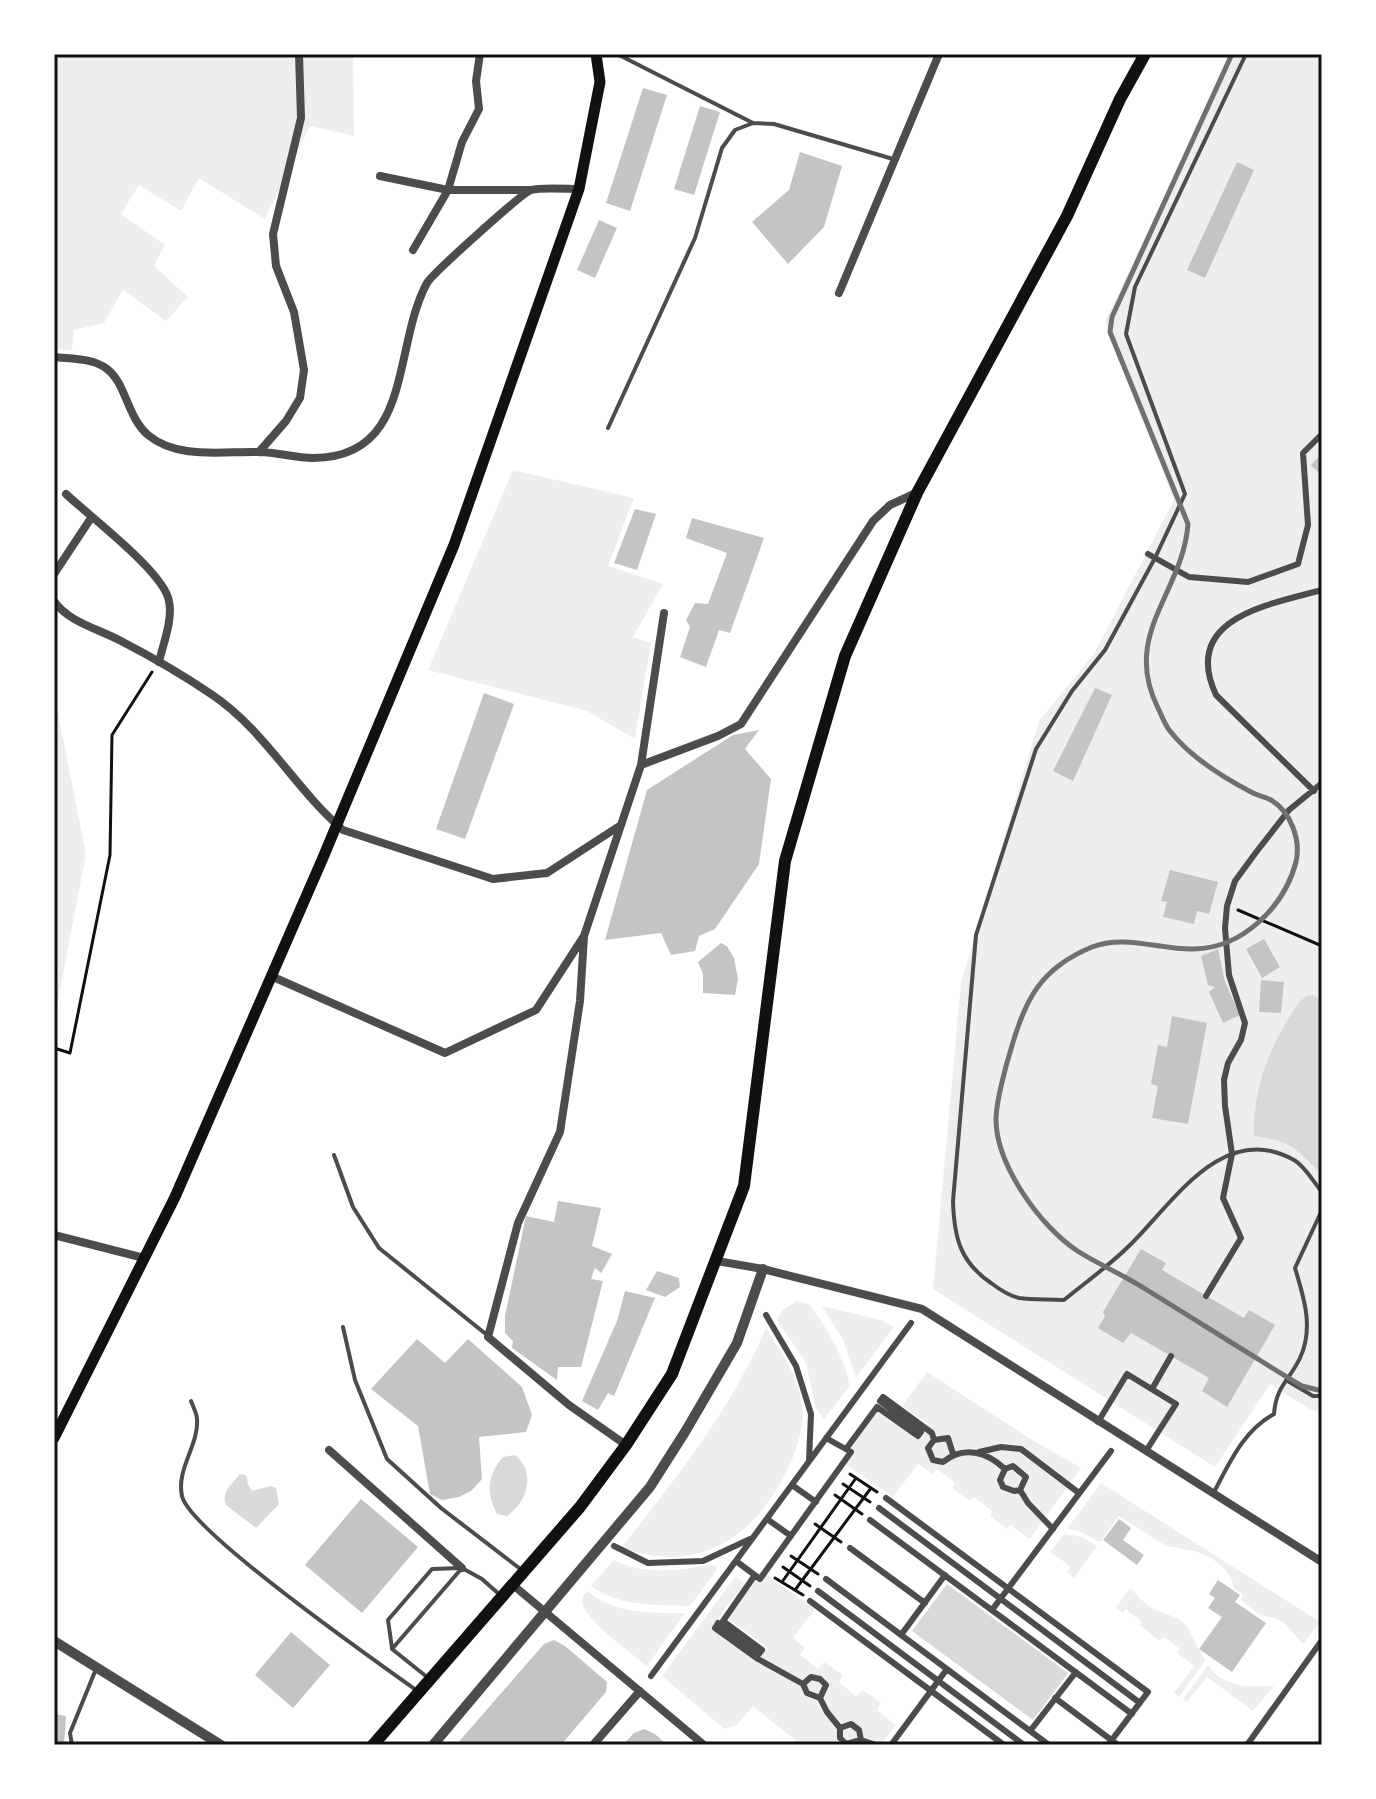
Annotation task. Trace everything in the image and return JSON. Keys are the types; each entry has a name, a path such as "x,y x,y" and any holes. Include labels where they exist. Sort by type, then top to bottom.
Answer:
{"main road":[{"path":"54,1438 175,1197 454,545 579,189 600,82 596,54"},
{"path":"373,1745 580,1507 626,1445 672,1374 744,1186 785,861 845,656 917,493 1067,216 1120,99 1145,54"}],"street":[{"path":"259,452 286,421 300,398 304,370 294,312 276,266 273,234 301,118 299,54"},
{"path":"413,250 448,190 462,142 479,109 476,81 480,54"},
{"path":"839,293 939,54"},
{"path":"380,176 448,190 579,189"},
{"path":"54,357 91,362 107,369 117,382 132,417 149,436 175,449 222,454 259,452 314,458 346,453 373,439 388,415 415,314 428,280 531,190"},
{"path":"1148,554 1189,577 1248,582 1298,564 1308,525 1303,453 1322,434"},
{"path":"641,765 741,724 873,521 890,505 917,493"},
{"path":"66,494 145,565 165,588 170,610 159,662"},
{"path":"54,574 91,518"},
{"path":"1314,791 1216,695 1208,677 1207,651 1222,627 1271,603 1322,590"},
{"path":"54,601 62,613 159,662 215,696 284,766 323,814 348,832 493,879 547,873 622,824"},
{"path":"271,976 445,1053 536,1010 584,936 622,824 641,765 664,613"},
{"path":"1206,1296 1241,1238 1223,1198 1232,1154 1224,1080 1245,1023 1229,975 1227,906 1235,881 1257,851 1289,810 1322,783"},
{"path":"584,936 580,1001 560,1132 518,1223 488,1337 569,1405 626,1445"},
{"path":"54,1235 144,1258"},
{"path":"717,1261 763,1269 922,1309 1322,1562"},
{"path":"433,1745 650,1487 737,1343 763,1269"},
{"path":"766,1315 796,1366 811,1414 809,1461"},
{"path":"651,1676 911,1323"},
{"path":"1152,1389 1171,1356"},
{"path":"1098,1422 1127,1374 1152,1389 1176,1404 1146,1451"},
{"path":"846,1449 877,1407 918,1436 921,1432 880,1401 883,1397 928,1430 934,1440"},
{"path":"736,1561 760,1579 782,1549 851,1452 826,1438"},
{"path":"953,1454 948,1438 934,1440 928,1448 933,1460 943,1462 953,1454 1001,1447 1021,1449 1079,1493"},
{"path":"329,1450 462,1568"},
{"path":"992,1610 1111,1451"},
{"path":"979,1452 993,1458 1005,1469"},
{"path":"1013,1466 1023,1472 1026,1477 1020,1490 1003,1487 1000,1480 1005,1469 1013,1466"},
{"path":"792,1485 816,1502"},
{"path":"1020,1490 1053,1529"},
{"path":"886,1498 1148,1692 1113,1743 1055,1698"},
{"path":"879,1508 1140,1703"},
{"path":"767,1519 791,1536"},
{"path":"870,1520 1132,1714"},
{"path":"614,1546 648,1563 703,1561 753,1538"},
{"path":"850,1548 925,1603"},
{"path":"755,1575 723,1621 762,1650 759,1654 718,1623 715,1628 758,1659 803,1684 807,1693 820,1698 840,1728 840,1738 846,1744 861,1740 876,1745"},
{"path":"901,1635 945,1575"},
{"path":"826,1579 1049,1745"},
{"path":"513,1585 704,1745"},
{"path":"818,1591 1024,1745"},
{"path":"810,1601 1004,1745"},
{"path":"1247,1745 1322,1640"},
{"path":"54,1641 221,1745"},
{"path":"891,1745 947,1669"},
{"path":"1030,1731 1076,1672"},
{"path":"803,1684 811,1677 820,1679 826,1685 820,1698"},
{"path":"593,1745 640,1691"},
{"path":"840,1728 851,1724 859,1730 861,1740"}],"lane":[{"path":"617,54 753,123"},
{"path":"1246,54 1135,287 1126,334 1185,494 1155,558 1105,650 1072,691 1036,749 976,935 953,1201 954,1228 963,1253 976,1273 998,1288 1017,1298 1064,1300 1129,1247 1198,1173 1232,1154 1259,1148 1296,1161 1322,1192"},
{"path":"608,428 695,238 722,148 735,130 753,123 774,124 895,160"},
{"path":"334,1155 353,1207 379,1248 488,1337"},
{"path":"1214,1493 1243,1440 1257,1423 1274,1414 1275,1396 1301,1357 1309,1313 1295,1268 1322,1210"},
{"path":"343,1327 355,1380 387,1459 441,1508 525,1572"},
{"path":"1286,1380 1313,1396 1322,1396"},
{"path":"191,1401 197,1419 182,1477 182,1497 190,1512 253,1568 418,1691"},
{"path":"429,1678 392,1649 388,1620 432,1569 462,1568 482,1579 502,1597"},
{"path":"392,1649 462,1568"},
{"path":"72,1745 70,1733 97,1667"}],"path":[{"path":"54,1048 70,1053 110,855 112,735 159,662"},
{"path":"1227,906 1322,946"},
{"path":"840,1468 886,1498"},
{"path":"834,1477 879,1508"},
{"path":"782,1582 856,1478"},
{"path":"795,1590 871,1488"},
{"path":"825,1489 870,1520"},
{"path":"805,1517 850,1548"},
{"path":"782,1549 826,1579"},
{"path":"773,1561 818,1591"},
{"path":"765,1571 810,1601"}],"shaded area":[{"path":"54,54 353,54 354,136 310,126 265,219 199,178 181,211 139,185 121,214 165,245 154,266 188,297 166,321 123,290 104,323 74,330 72,350 54,349"},
{"path":"1232,54 1322,54 1322,1412 1311,1410 1270,1384 1215,1467 933,1289 961,983 1039,721 1094,654 1174,500 1105,322"},
{"path":"513,470 634,498 608,566 663,584 633,637 651,643 635,739 587,711 428,670"},
{"path":"54,693 86,854 54,1022"},
{"path":"1314,995 1322,1002 1322,1174 1292,1148 1278,1141 1254,1136 1260,1082 1272,1049 1299,1002"},
{"path":"796,1301 809,1304 822,1323 839,1353 850,1386 824,1419 816,1408 806,1363 777,1320 782,1311"},
{"path":"822,1306 881,1320 894,1327 856,1378 843,1340"},
{"path":"766,1328 793,1373 803,1411 796,1449 778,1487 748,1526 712,1549 669,1557 621,1548 719,1415"},
{"path":"927,1372 1081,1468 1030,1539 1010,1525 1007,1529 990,1516 992,1511 974,1497 970,1501 952,1488 955,1483 937,1469 933,1474 918,1464 893,1497 841,1461 878,1410 919,1439 929,1424 902,1406"},
{"path":"515,1455 526,1470 527,1487 514,1510 507,1516 497,1514 491,1498 491,1478 503,1457"},
{"path":"240,1474 246,1475 252,1491 271,1486 276,1488 279,1504 256,1528 226,1505 228,1488"},
{"path":"1101,1483 1320,1622 1303,1644 1284,1623 1260,1615 1241,1600 1243,1595 1234,1588 1226,1570 1210,1557 1166,1546 1119,1516 1100,1542 1067,1529"},
{"path":"1064,1534 1082,1537 1097,1546 1074,1578 1067,1572 1070,1566 1050,1552"},
{"path":"614,1560 648,1570 708,1565 716,1566 717,1570 690,1606 652,1605 614,1598 591,1586"},
{"path":"761,1571 815,1609 793,1638 805,1648 800,1655 818,1669 824,1662 843,1675 839,1682 856,1696 863,1690 881,1703 877,1710 896,1725 880,1745 801,1745 753,1706 737,1725 724,1729 662,1676 735,1577 744,1583 712,1627 758,1660 767,1647 727,1618"},
{"path":"947,1584 1068,1673 1033,1720 912,1631"},
{"path":"1130,1588 1149,1607 1179,1619 1187,1626 1205,1661 1179,1697 1174,1693 1194,1666 1177,1653 1180,1649 1164,1637 1160,1641 1126,1609 1123,1613 1116,1608"},
{"path":"588,1591 598,1599 621,1608 685,1613 647,1666 591,1618 582,1602"},
{"path":"1208,1665 1214,1673 1229,1682 1246,1686 1274,1686 1253,1711 1207,1677 1187,1702 1183,1699"}],"building":[{"path":"643,88 667,95 630,211 606,203"},
{"path":"700,106 720,112 694,195 674,189"},
{"path":"800,152 842,166 824,227 788,264 752,222 789,190"},
{"path":"1237,162 1254,170 1205,278 1187,270"},
{"path":"599,220 617,228 595,278 577,270"},
{"path":"1322,453 1322,476 1311,465"},
{"path":"635,509 656,514 637,570 614,563"},
{"path":"692,518 764,538 730,633 719,630 706,667 680,657 690,627 686,620 695,603 708,604 727,553 686,538"},
{"path":"1095,688 1112,695 1073,781 1053,771"},
{"path":"484,693 514,704 465,839 436,829"},
{"path":"759,730 745,749 771,779 759,864 715,929 699,936 695,951 671,955 661,933 605,940 647,790 733,735"},
{"path":"1170,870 1218,882 1209,914 1197,911 1194,924 1163,917 1167,902 1161,901"},
{"path":"1264,939 1280,967 1262,978 1246,949"},
{"path":"721,943 727,946 734,958 738,979 735,995 703,993 703,974 698,962"},
{"path":"1218,949 1225,982 1240,1015 1223,1023 1209,992 1215,987 1208,985 1201,956"},
{"path":"1261,980 1284,982 1281,1013 1259,1012"},
{"path":"1172,1016 1207,1023 1188,1124 1152,1118 1158,1086 1151,1084 1158,1045 1167,1047"},
{"path":"558,1201 601,1208 592,1246 612,1254 601,1273 595,1268 591,1279 603,1281 581,1367 558,1367 557,1380 512,1348 513,1341 505,1333 505,1316 526,1216 554,1222"},
{"path":"1141,1249 1166,1263 1162,1270 1244,1318 1249,1310 1275,1325 1227,1407 1202,1391 1209,1378 1131,1333 1123,1343 1098,1328 1105,1316 1103,1312"},
{"path":"657,1271 679,1278 680,1287 665,1297 646,1290"},
{"path":"625,1291 655,1298 614,1396 608,1393 598,1410 582,1401 617,1321"},
{"path":"417,1339 445,1363 468,1339 522,1387 532,1415 526,1432 479,1437 482,1479 471,1491 459,1497 442,1500 430,1494 418,1426 371,1389"},
{"path":"361,1499 418,1547 362,1613 305,1565"},
{"path":"1119,1519 1131,1528 1123,1540 1144,1555 1137,1565 1103,1540"},
{"path":"1218,1580 1240,1595 1235,1602 1266,1623 1232,1672 1199,1649 1222,1617 1208,1608 1215,1598 1209,1594"},
{"path":"291,1632 330,1665 293,1708 255,1675"},
{"path":"554,1640 607,1682 606,1692 561,1745 456,1745 544,1644"},
{"path":"54,1714 66,1716 64,1745 54,1745"},
{"path":"644,1729 667,1745 623,1745 634,1733"}],"railway":[{"path":"1232,54 1112,317 1110,332 1188,524 1184,549 1150,635 1146,658 1148,682 1167,726 1187,750 1219,774 1271,800 1284,812 1296,836 1296,862 1290,879 1271,909 1245,933 1229,941 1194,949 1130,942 1104,943 1074,955 1048,975 1029,1000 1016,1031 996,1119 998,1137 1012,1175 1036,1212 1065,1241 1302,1386 1322,1391"}]}
